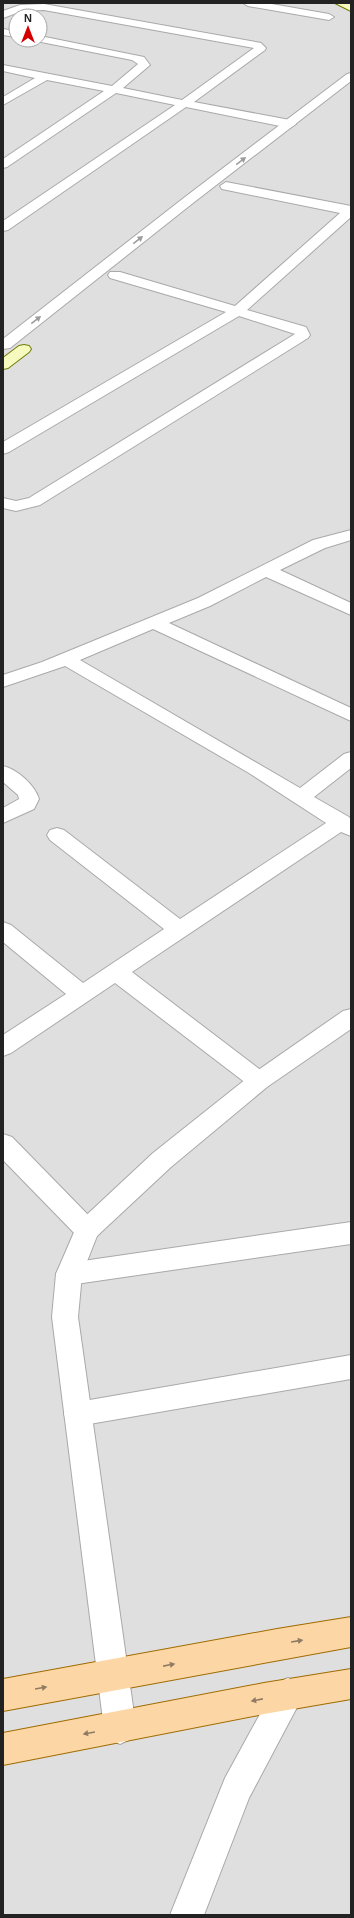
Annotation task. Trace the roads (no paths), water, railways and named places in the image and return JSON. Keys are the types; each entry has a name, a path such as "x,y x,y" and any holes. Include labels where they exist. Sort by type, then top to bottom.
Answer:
{"main road":[{"path":"340,3 351,8"},
{"path":"4,345 24,349"},
{"path":"3,365 24,349"},
{"path":"3,1695 113,1676 277,1644 351,1632"},
{"path":"3,1749 120,1728 288,1694 351,1684"}],"street":[{"path":"248,3 329,17"},
{"path":"3,15 20,8 44,7 247,43 260,47 260,51 186,103 3,227"},
{"path":"3,164 115,89 144,64 144,61 134,57 48,41"},
{"path":"3,68 290,124"},
{"path":"3,102 45,76"},
{"path":"4,345 351,76"},
{"path":"103,284 351,88"},
{"path":"226,186 351,211"},
{"path":"3,449 236,312 351,211"},
{"path":"3,503 16,506 34,502 303,335 303,332 298,328 236,312 115,275"},
{"path":"24,349 36,339"},
{"path":"3,681 66,659 154,623 204,602 319,544 351,535"},
{"path":"267,571 351,610"},
{"path":"154,623 351,715"},
{"path":"3,1047 180,930 346,826 161,712 66,659"},
{"path":"301,797 351,758"},
{"path":"3,772 27,792 29,799 20,808 3,816"},
{"path":"57,835 180,930"},
{"path":"3,930 82,995"},
{"path":"116,972 259,1081"},
{"path":"120,1728 65,1317 69,1274 87,1230 162,1160 259,1081 351,1017"},
{"path":"3,1144 87,1230"},
{"path":"69,1274 351,1233"},
{"path":"78,1414 351,1367"},
{"path":"187,1915 236,1789 288,1694"}]}
